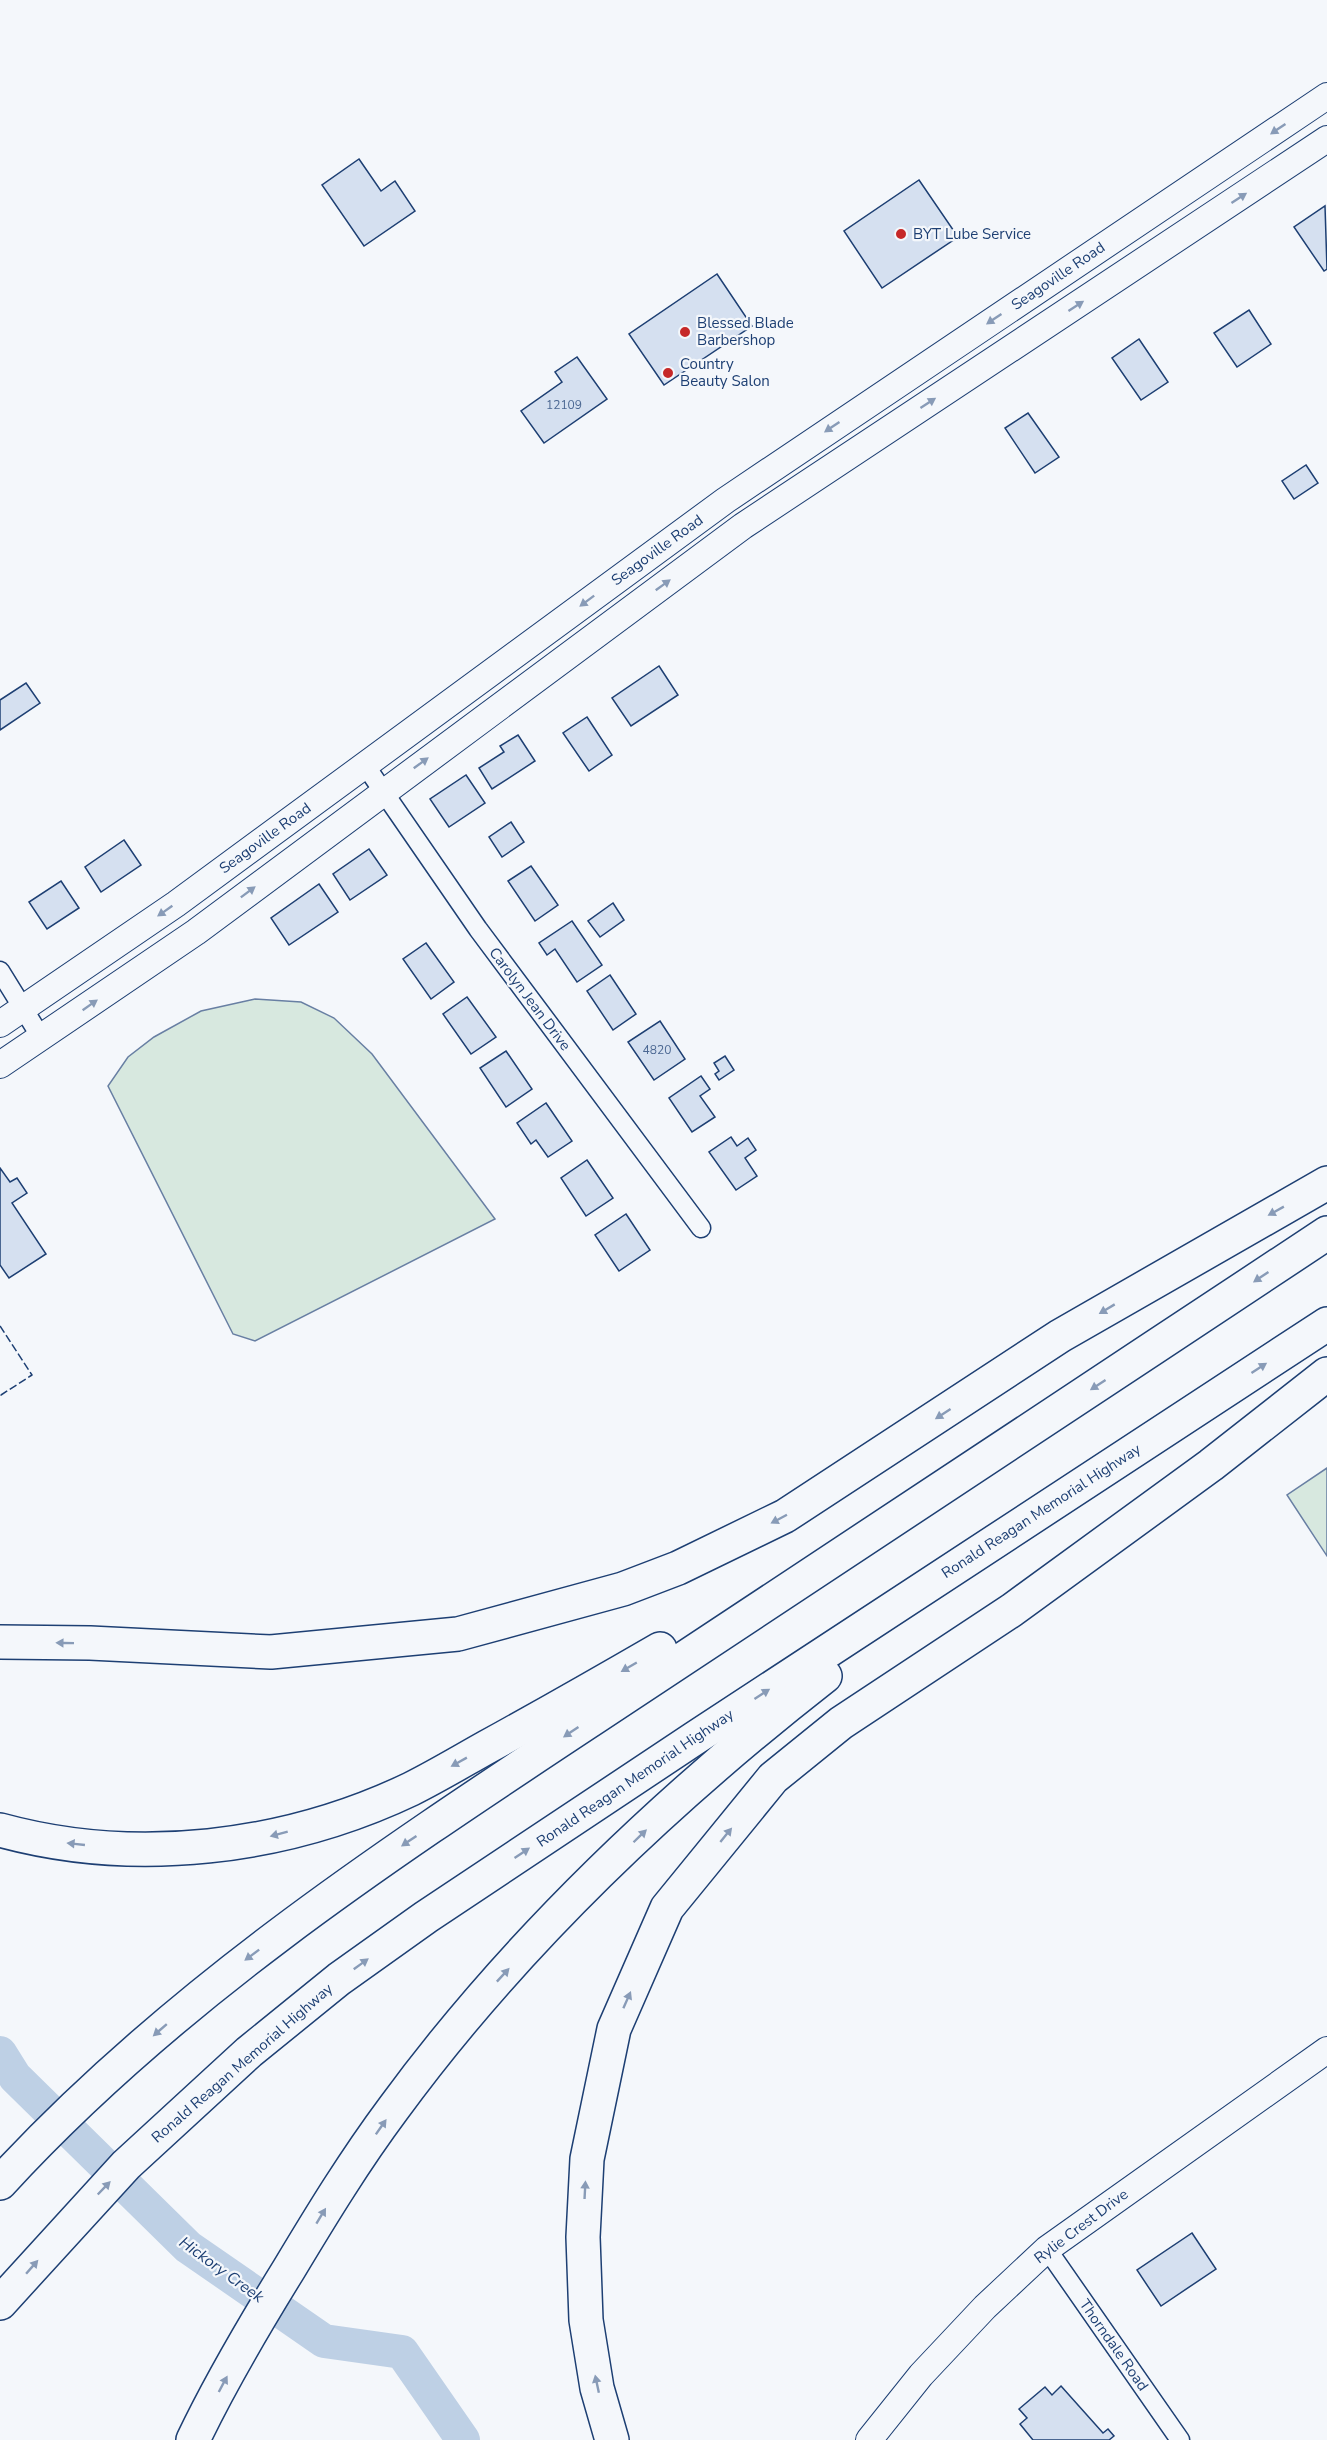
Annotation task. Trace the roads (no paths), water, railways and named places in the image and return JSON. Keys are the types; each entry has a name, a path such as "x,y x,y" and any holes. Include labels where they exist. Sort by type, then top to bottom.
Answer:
{"highway":[{"path":"0,1642 271,1652 458,1634 623,1589 678,1568 785,1516 1060,1336 1327,1183"},
{"path":"6,2177 75,2109 204,1991 320,1904 400,1847 1327,1233"},
{"name":"Ronald Reagan Memorial Highway","path":"0,2303 63,2230 126,2165 249,2052 339,1979 436,1911 1327,1324"},
{"path":"612,2440 597,2388 586,2320 583,2236 587,2159 614,2029 667,1908 773,1778 841,1723 1012,1610 1210,1465 1327,1374"},
{"path":"194,2438 272,2297 347,2174 394,2108 498,1979 612,1863 709,1772 827,1674 1210,1400"},
{"path":"0,1830 70,1844 134,1849 200,1847 264,1838 333,1820 411,1789 661,1649 1006,1446"}],"main road":[{"name":"Seagoville Road","path":"0,1024 176,904 726,500 1327,96"},
{"name":"Seagoville Road","path":"0,1065 42,1039 196,932 384,790 744,526 1327,140"},
{"path":"938,356 957,384"},
{"path":"726,500 744,526"},
{"name":"Rylie Crest Drive","path":"869,2440 921,2375 1047,2249 1327,2050"}],"street":[{"name":"Carolyn Jean Drive","path":"365,765 478,929 701,1228"},
{"path":"0,970 42,1039"},
{"name":"Thorndale Road","path":"1047,2249 1180,2440"}],"waterway":[{"name":"Hickory Creek","path":"0,2053 15,2077 188,2247 324,2341 402,2352 463,2440"}],"place":[{"name":"BYT Lube Service","path":"901,234"},
{"name":"Blessed Blade Barbershop","path":"685,332"},
{"name":"Country Beauty Salon","path":"668,373"}]}
